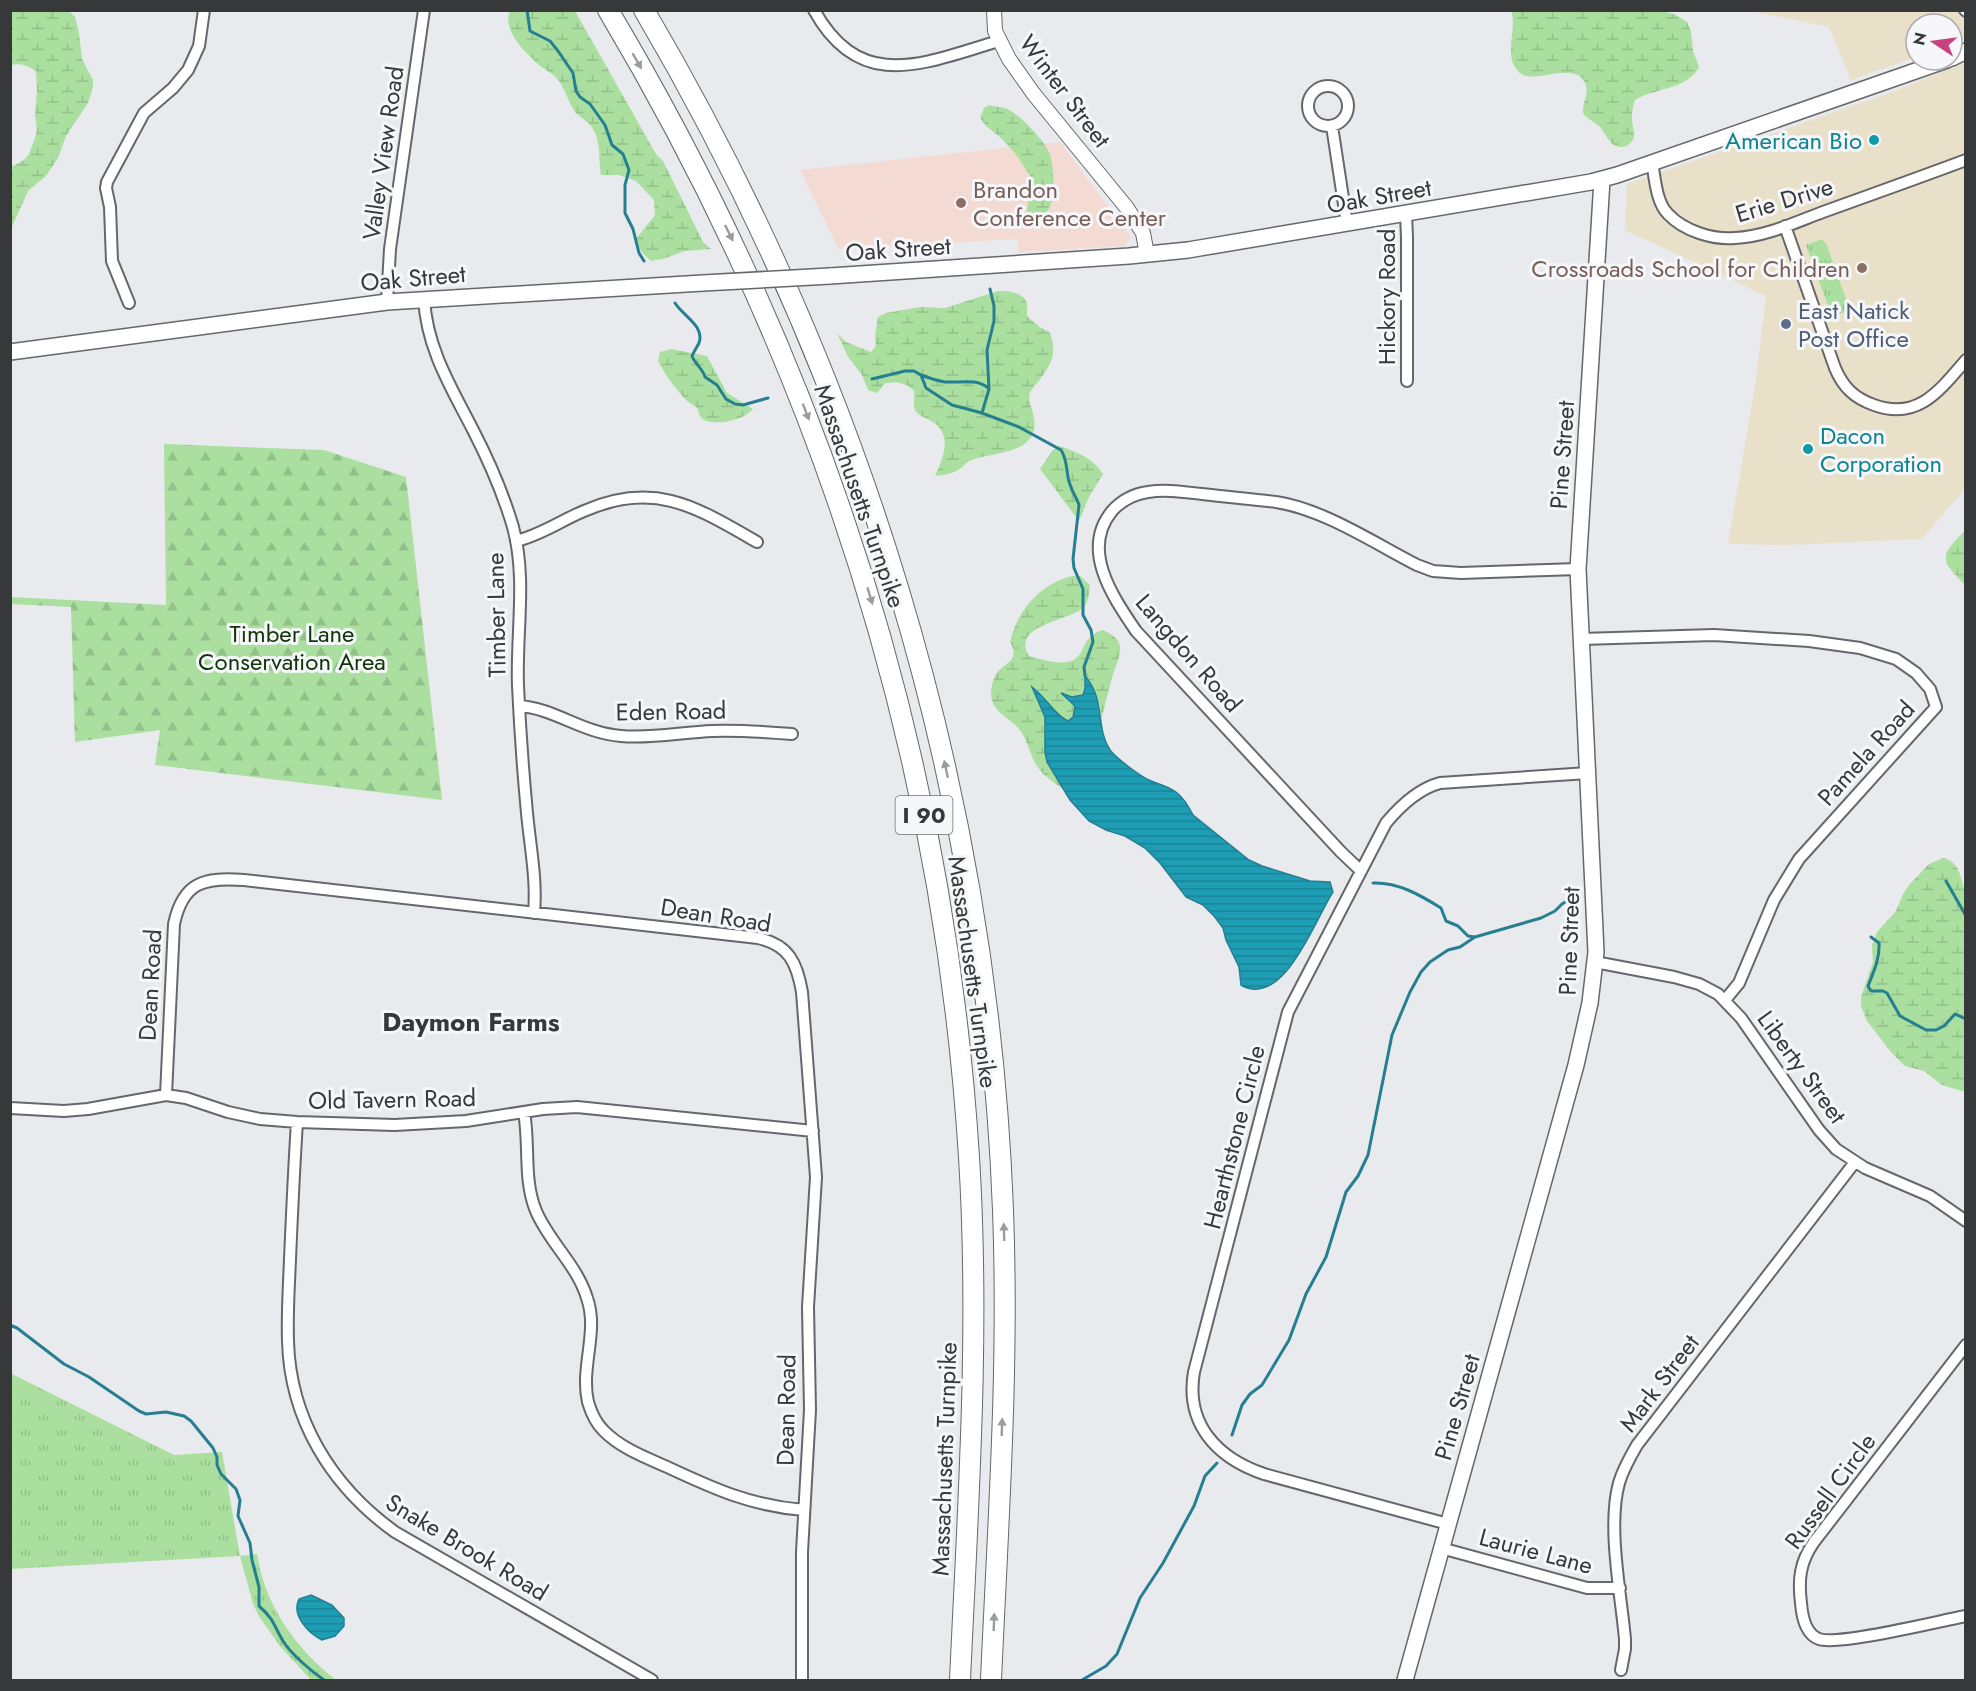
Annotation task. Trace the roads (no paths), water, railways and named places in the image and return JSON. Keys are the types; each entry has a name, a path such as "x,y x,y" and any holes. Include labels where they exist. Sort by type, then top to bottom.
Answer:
{"highway":[{"name":"Massachusetts Turnpike","path":"608,10 665,109 721,217 791,373 834,487 859,563 893,680 914,767 937,877 950,967 959,1036 969,1158 974,1289 974,1370 960,1680"},
{"name":"Massachusetts Turnpike","path":"644,10 756,219 821,368 884,539 916,646 945,764 969,884 982,973 994,1085 1003,1208 1005,1359 991,1680"}],"main road":[{"name":"Oak Street","path":"10,352 387,302 830,276 1147,254 1243,242 1602,180 1912,72"},
{"name":"Pine Street","path":"1405,1680 1580,1050 1590,1003 1595,962 1596,919 1578,569 1602,180"}],"street":[{"path":"129,303 112,261 107,182 144,113 173,88 188,70 199,46 204,10"},
{"name":"Valley View Road","path":"387,302 390,249 424,10"},
{"path":"814,10 830,36 842,47 868,62 884,66 914,65 999,41"},
{"name":"Winter Street","path":"993,10 995,31 1009,59 1127,208 1143,233 1147,254"},
{"path":"1332,126 1347,224"},
{"name":"Erie Drive","path":"1652,162 1664,209 1671,218 1687,228 1710,236 1732,238 1749,236 1785,225 1965,160"},
{"name":"Hickory Road","path":"1406,214 1407,381"},
{"path":"1785,225 1835,368 1847,389 1855,397 1887,409 1908,409 1935,394 1965,360"},
{"name":"Timber Lane","path":"424,299 427,325 435,353 486,456 509,514 516,541 521,584 517,668 525,790 534,877 534,912"},
{"name":"Langdon Road","path":"1360,870 1333,844 1136,631 1116,600 1099,558 1098,544 1106,519 1127,498 1150,491 1176,491 1291,504 1433,571 1461,573 1578,569"},
{"path":"516,541 544,532 592,507 614,500 642,496 668,499 694,508 757,542"},
{"name":"Pamela Road","path":"1581,639 1714,634 1844,645 1896,659 1916,673 1930,689 1936,707 1809,846 1790,873 1774,900 1743,973 1725,1000"},
{"name":"Eden Road","path":"519,706 537,708 582,727 620,736 664,736 734,731 792,735"},
{"name":"Hearthstone Circle","path":"1448,1524 1249,1468 1231,1458 1211,1441 1200,1423 1193,1402 1195,1363 1285,1022 1292,1003 1377,837 1392,816 1411,798 1429,787 1457,780 1588,773"},
{"name":"Dean Road","path":"166,1095 174,924 180,903 185,895 206,880 217,878 244,880 758,938 768,940 784,950 798,972 802,992 816,1195 809,1289 810,1410 801,1579 802,1680"},
{"name":"Liberty Street","path":"1595,962 1687,981 1709,989 1725,1000 1749,1029 1818,1130 1836,1149 1855,1162 1930,1196 1965,1221"},
{"name":"Old Tavern Road","path":"10,1108 64,1111 166,1095 186,1098 243,1116 297,1122 411,1125 466,1121 560,1107 594,1108 813,1131"},
{"path":"524,1112 528,1181 536,1212 577,1275 589,1304 592,1332 586,1387 590,1409 601,1428 619,1443 645,1457 725,1493 756,1504 804,1510"},
{"name":"Snake Brook Road","path":"297,1122 288,1308 289,1357 293,1386 301,1412 330,1470 359,1503 395,1532 652,1680"},
{"name":"Mark Street","path":"1621,1670 1625,1649 1615,1533 1615,1505 1619,1481 1630,1456 1855,1162"},
{"name":"Russell Circle","path":"1965,1346 1814,1542 1803,1559 1799,1577 1803,1620 1812,1635 1819,1639 1840,1640 1965,1616"},
{"name":"Laurie Lane","path":"1441,1548 1587,1588 1620,1588"}],"water":[{"path":"1085,676 1096,694 1105,741 1110,750 1123,762 1147,779 1176,792 1193,815 1249,860 1310,881 1330,882 1333,892 1308,939 1285,973 1271,985 1257,989 1241,985 1239,967 1223,928 1214,916 1203,905 1186,897 1160,863 1145,848 1125,836 1089,821 1070,800 1047,762 1045,717 1032,687 1063,719 1068,721 1073,717 1075,706 1061,693 1072,697 1083,695"},
{"path":"311,1595 332,1605 344,1618 344,1626 335,1636 322,1640 302,1623 297,1605 299,1599"}],"waterway":[{"path":"527,10 530,31 550,41 558,51 573,73 576,91 590,104 605,125 612,145 623,154 629,170 625,185 625,213 644,261"},
{"path":"982,413 989,389 987,350 994,321 994,306 990,289"},
{"path":"675,303 699,331 699,343 692,356 693,359 705,377 717,385 726,399 743,405 768,398"},
{"path":"872,379 914,371 921,375 926,388 952,405 1019,427 1061,450 1069,482 1079,505 1073,559 1074,568 1083,589 1083,615 1091,630 1093,642 1084,667 1085,676"},
{"path":"921,375 945,382 979,383 988,388"},
{"path":"1946,881 1966,916"},
{"path":"1373,883 1400,887 1417,894 1441,908 1446,921 1458,926 1468,936 1475,937 1541,918 1577,895"},
{"path":"1232,1435 1242,1405 1250,1394 1262,1385 1289,1340 1306,1294 1326,1257 1346,1192 1358,1176 1368,1155 1392,1035 1410,992 1421,972 1430,962 1475,937"},
{"path":"1871,937 1879,943 1879,954 1868,986 1871,991 1887,993 1900,1016 1926,1030 1936,1030 1944,1026 1955,1014 1966,1019"},
{"path":"10,1325 64,1364 89,1377 139,1411 146,1414 166,1412 184,1416 191,1421 213,1448 221,1474 236,1489 240,1500 238,1516 250,1543 259,1587 259,1606 271,1619 291,1651 324,1680"},
{"path":"1082,1680 1106,1666 1117,1654 1140,1598 1163,1563 1194,1506 1205,1476 1217,1463"}],"place":[{"name":"American Bio","path":"1874,140"},
{"name":"Brandon Conference Center","path":"961,203"},
{"name":"Crossroads School for Children","path":"1862,268"},
{"name":"East Natick Post Office","path":"1786,324"},
{"name":"Dacon Corporation","path":"1808,449"}],"district":[{"name":"Daymon Farms","path":"471,1022"}],"park label":[{"name":"Timber Lane Conservation Area","path":"292,647"}]}
